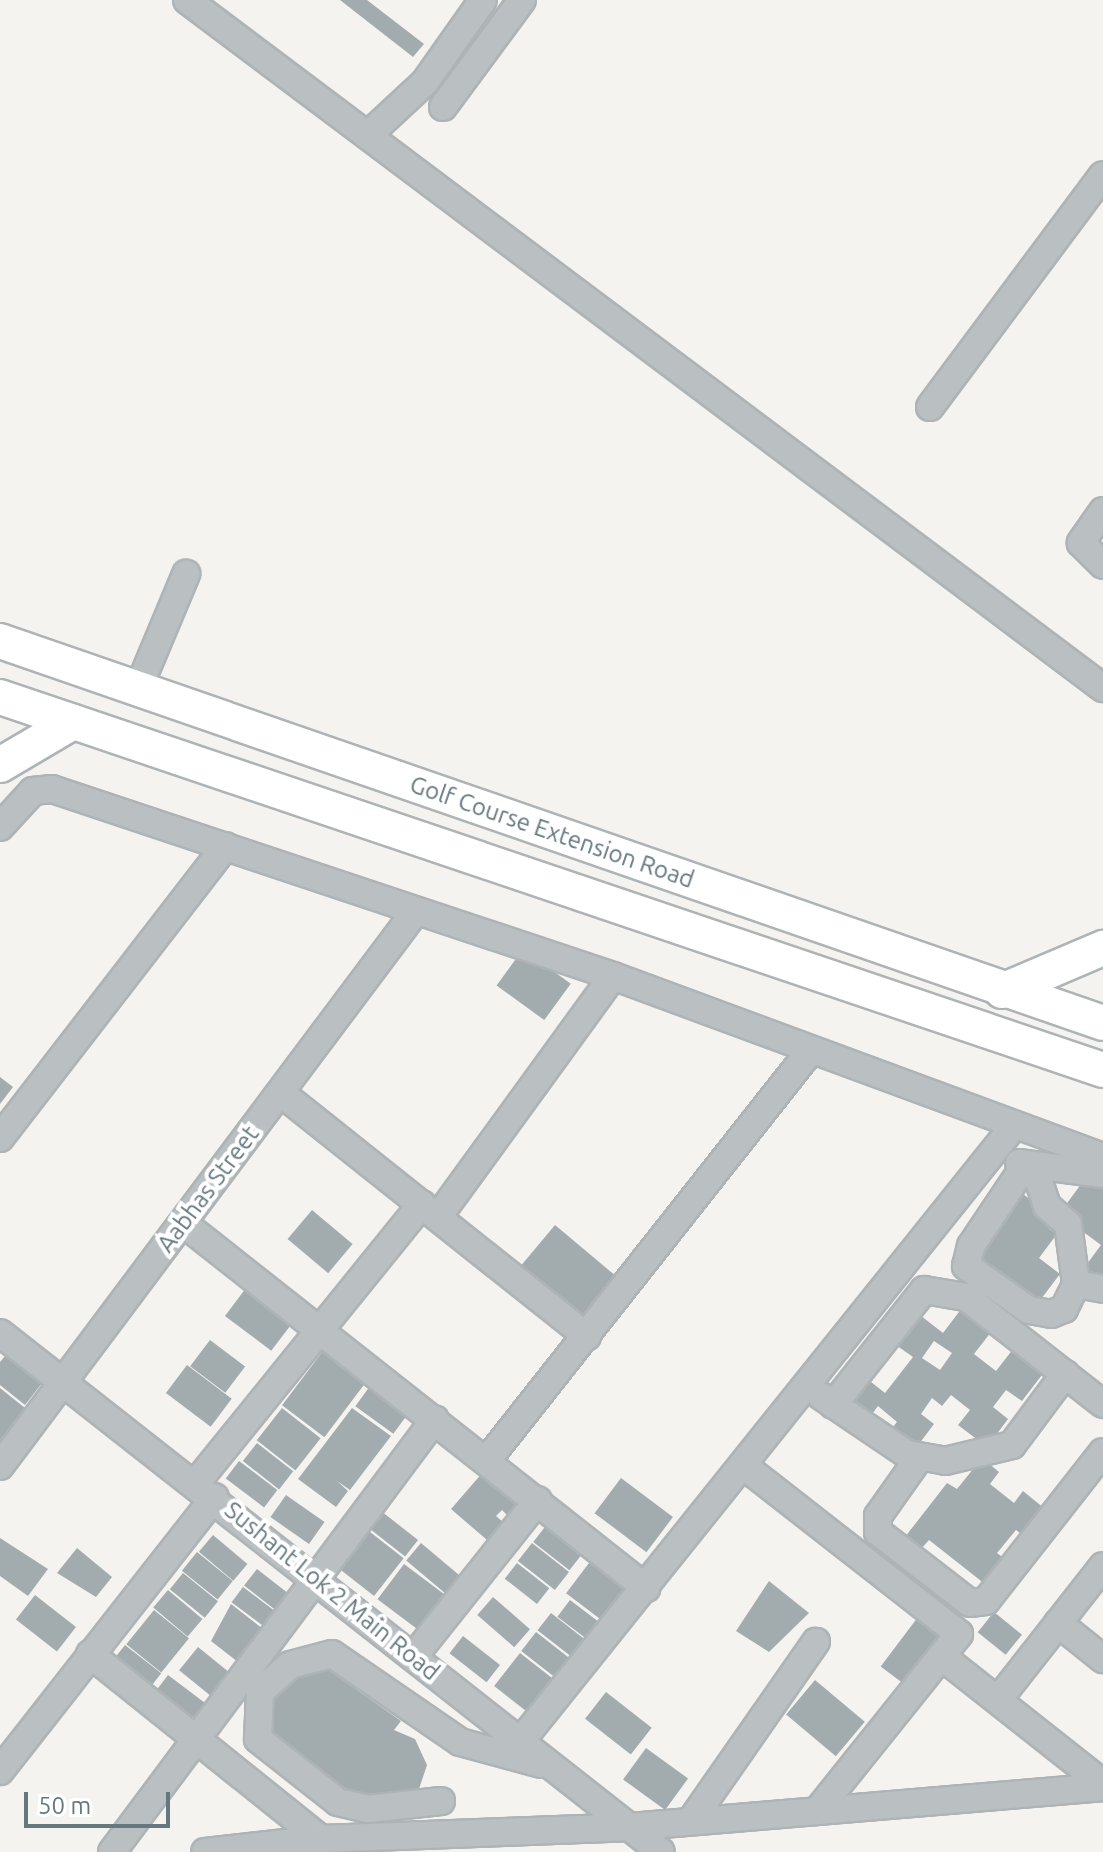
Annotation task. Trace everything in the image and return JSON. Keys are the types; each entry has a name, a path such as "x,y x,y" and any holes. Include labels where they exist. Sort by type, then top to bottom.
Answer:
{"main road":[{"name":"Golf Course Extension Road","path":"4,651 138,689 1002,991 1103,1023"},
{"name":"Golf Course Extension Road","path":"0,697 1103,1070"},
{"path":"0,765 73,722"},
{"path":"1002,991 1103,948"}],"street":[{"path":"187,0 1103,688"},
{"path":"368,135 425,82 483,0"},
{"path":"443,107 522,0"},
{"path":"930,407 1103,175"},
{"path":"1103,511 1081,543 1103,565"},
{"path":"138,689 186,574"},
{"path":"0,827 33,791 52,789 613,976 1013,1127 1103,1157"},
{"path":"0,1138 226,846"},
{"name":"Aabhas Street","path":"0,1466 415,912"},
{"path":"0,1771 90,1654 318,1327 430,1210 613,976"},
{"path":"488,1459 811,1050"},
{"path":"281,1093 587,1336"},
{"path":"520,1742 808,1387 1013,1127"},
{"path":"994,1152 1030,1165 1069,1164 1103,1174"},
{"path":"1030,1165 1047,1206 1068,1224 1076,1284 1064,1309 1051,1314 1029,1310 966,1266 971,1246 1030,1165"},
{"path":"183,1223 488,1459 646,1588"},
{"path":"1076,1284 1103,1289"},
{"path":"833,1405 924,1290 966,1297 1103,1404"},
{"name":"Sushant Lok 2 Main Road","path":"0,1333 206,1490 661,1852"},
{"path":"808,1387 919,1458 945,1461 1012,1445 1065,1374"},
{"path":"112,1852 435,1419"},
{"path":"919,1458 878,1516 878,1532 970,1603 986,1601 1103,1452"},
{"path":"744,1466 945,1616 959,1634 945,1659 817,1811"},
{"path":"414,1656 538,1500"},
{"path":"998,1700 1103,1566"},
{"path":"1058,1623 1103,1659"},
{"path":"693,1818 816,1642"},
{"path":"90,1654 321,1839"},
{"path":"441,1801 368,1809 338,1802 258,1739 260,1692 290,1665 332,1654 460,1742 552,1766"},
{"path":"945,1659 1103,1786"},
{"path":"205,1852 267,1850 321,1839 628,1827 693,1818 817,1811 1103,1786"}],"building":[{"path":"340,0 367,0 424,44 413,57"},
{"path":"523,949 571,984 544,1020 497,985"},
{"path":"0,1077 13,1087 0,1104"},
{"path":"1090,1172 1103,1182 1103,1287 1081,1272 1101,1245 1059,1214"},
{"path":"1020,1192 1057,1219 1049,1229 1057,1234 1039,1258 1060,1274 1035,1307 971,1258"},
{"path":"312,1210 353,1244 328,1273 288,1239"},
{"path":"555,1225 619,1278 583,1320 520,1267"},
{"path":"246,1288 292,1323 271,1351 225,1316"},
{"path":"965,1304 995,1327 974,1354 996,1371 1017,1344 1048,1367 1022,1401 1006,1390 993,1407 1008,1419 987,1447 958,1425 970,1410 951,1395 942,1406 932,1398 921,1414 934,1424 913,1452 888,1433 897,1422 878,1406 869,1418 848,1402 866,1378 885,1393 913,1357 893,1343 916,1312 943,1333","holes":["934,1341 952,1353 940,1370 922,1358"]},
{"path":"210,1340 245,1366 225,1393 190,1366"},
{"path":"10,1350 46,1378 25,1405 0,1385 0,1362"},
{"path":"323,1351 365,1383 324,1437 282,1405"},
{"path":"187,1365 232,1399 211,1427 166,1393"},
{"path":"370,1386 408,1414 393,1434 355,1406"},
{"path":"0,1388 25,1408 0,1440"},
{"path":"282,1408 321,1438 295,1470 257,1440"},
{"path":"352,1408 391,1436 350,1490 337,1481 348,1491 336,1507 298,1479"},
{"path":"257,1443 293,1471 279,1489 243,1461"},
{"path":"982,1458 999,1472 990,1484 1014,1503 1023,1491 1050,1513 1029,1540 1016,1530 997,1553 1010,1563 990,1588 929,1540 921,1549 905,1537 947,1483 957,1489"},
{"path":"239,1461 277,1490 264,1507 226,1479"},
{"path":"484,1471 520,1502 508,1516 502,1510 496,1516 503,1522 487,1540 451,1509"},
{"path":"621,1478 673,1517 646,1552 595,1513"},
{"path":"286,1495 325,1522 309,1544 271,1517"},
{"path":"381,1511 418,1540 405,1556 368,1528"},
{"path":"548,1523 584,1551 569,1570 533,1542"},
{"path":"365,1528 404,1558 374,1596 335,1566"},
{"path":"213,1535 247,1564 233,1581 199,1552"},
{"path":"0,1538 48,1569 28,1596 0,1576"},
{"path":"421,1543 461,1576 446,1594 406,1561"},
{"path":"532,1543 569,1572 555,1590 518,1561"},
{"path":"77,1548 112,1577 96,1597 57,1573"},
{"path":"197,1552 233,1581 218,1600 182,1571"},
{"path":"592,1559 632,1589 606,1623 566,1593"},
{"path":"517,1563 549,1588 537,1604 505,1579"},
{"path":"404,1564 444,1594 417,1629 378,1599"},
{"path":"257,1569 295,1599 282,1615 244,1586"},
{"path":"183,1573 218,1601 205,1618 170,1589"},
{"path":"769,1581 809,1613 769,1652 736,1631"},
{"path":"243,1587 281,1616 270,1631 232,1602"},
{"path":"168,1590 202,1619 188,1637 153,1608"},
{"path":"35,1595 76,1627 57,1651 16,1619"},
{"path":"493,1597 530,1629 514,1647 477,1615"},
{"path":"570,1600 604,1626 592,1643 557,1617"},
{"path":"231,1604 268,1633 243,1666 211,1641"},
{"path":"154,1610 189,1638 161,1673 126,1644"},
{"path":"994,1612 1022,1635 1006,1655 978,1632"},
{"path":"551,1613 590,1644 577,1661 537,1630"},
{"path":"918,1617 942,1635 905,1685 881,1667"},
{"path":"536,1632 574,1662 559,1680 521,1651"},
{"path":"463,1636 500,1665 486,1682 449,1653"},
{"path":"125,1645 161,1673 147,1691 111,1663"},
{"path":"198,1647 234,1676 215,1699 179,1670"},
{"path":"520,1653 561,1685 535,1718 494,1686"},
{"path":"323,1666 401,1721 394,1730 415,1739 427,1765 418,1792 378,1801 331,1790 271,1749 261,1707 296,1667"},
{"path":"168,1675 205,1703 191,1721 154,1693"},
{"path":"815,1680 865,1722 836,1756 786,1714"},
{"path":"606,1692 652,1728 631,1755 585,1719"},
{"path":"646,1748 688,1779 665,1810 623,1780"}]}
